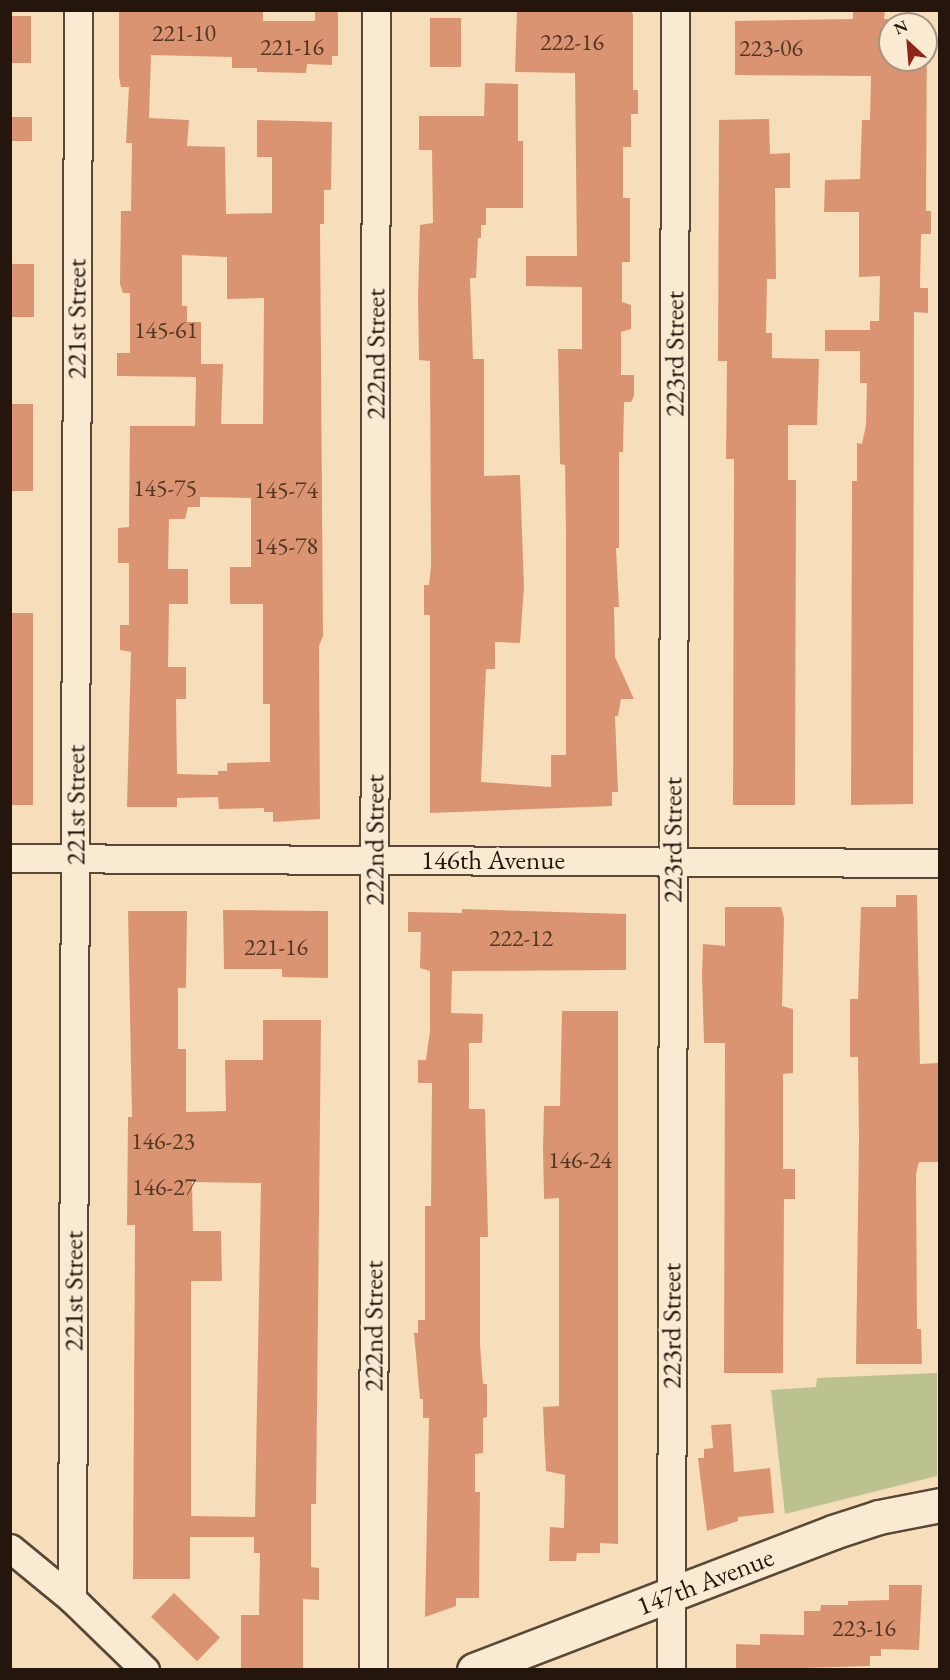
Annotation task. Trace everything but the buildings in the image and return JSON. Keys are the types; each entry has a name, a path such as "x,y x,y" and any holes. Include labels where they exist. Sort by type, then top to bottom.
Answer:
{"street":[{"name":"221st Street","path":"72,1599 78,10"},
{"name":"222nd Street","path":"373,1670 376,10"},
{"name":"223rd Street","path":"671,1670 675,10"},
{"name":"146th Avenue","path":"10,858 939,863"},
{"name":"147th Avenue","path":"474,1670 860,1523 939,1505"},
{"path":"10,1548 72,1599 145,1670"}],"green space":[{"path":"937,1373 937,1476 785,1514 771,1390 816,1387 817,1378"}]}
